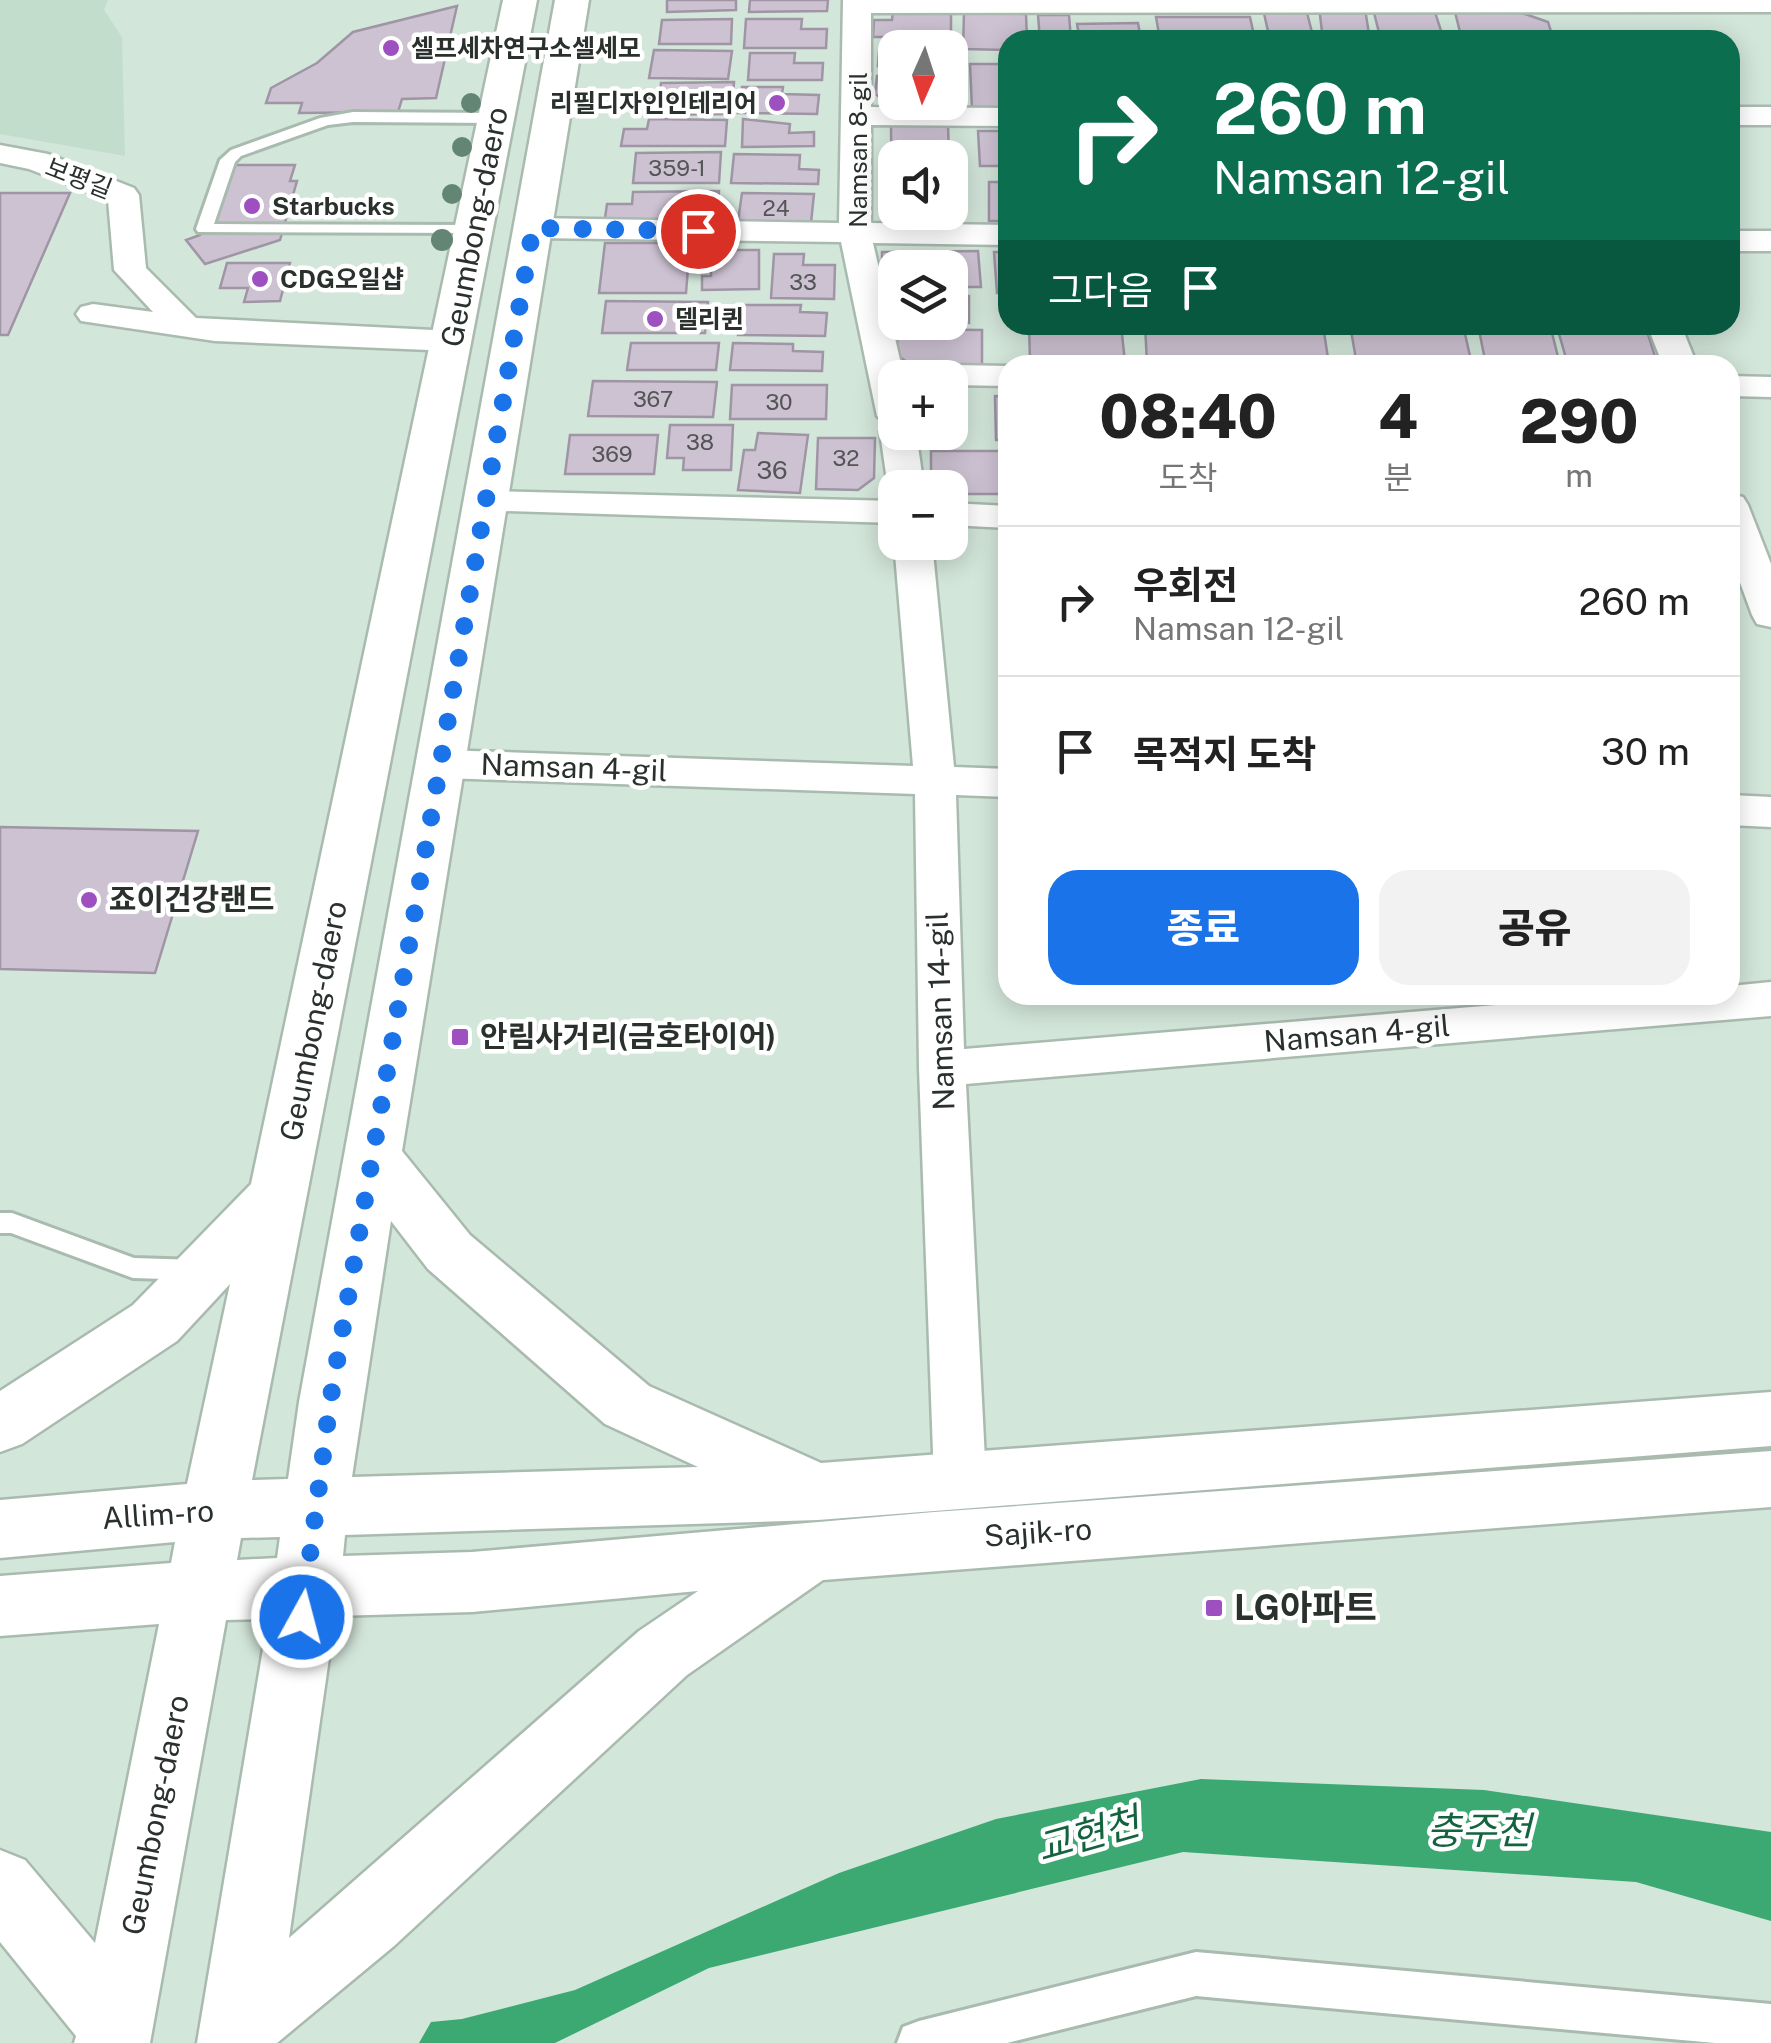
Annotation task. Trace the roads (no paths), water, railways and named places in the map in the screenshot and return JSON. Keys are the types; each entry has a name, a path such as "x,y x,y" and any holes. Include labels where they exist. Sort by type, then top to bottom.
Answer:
{"street":[{"name":"Geumbong-daero","path":"114,2034 214,1510 520,0"},
{"name":"Geumbong-daero","path":"237,2035 373,1156 572,0"},
{"path":"1551,1 1561,30"},
{"path":"857,2 1771,4"},
{"name":"Namsan 8-gil","path":"857,2 856,234 886,360"},
{"path":"859,116 998,116"},
{"path":"1740,116 1771,116"},
{"name":"보평길","path":"0,154 37,161 124,195 130,270 186,327"},
{"path":"533,228 998,235"},
{"path":"1740,240 1771,241"},
{"path":"93,314 186,327 453,341"},
{"path":"968,375 998,376"},
{"path":"1740,386 1771,387"},
{"path":"486,502 878,512"},
{"path":"968,515 998,516"},
{"path":"1749,548 1771,615"},
{"name":"Namsan 14-gil","path":"915,560 935,780 942,1068 960,1480"},
{"name":"Namsan 4-gil","path":"441,764 998,783"},
{"path":"1740,810 1771,812"},
{"name":"Namsan 4-gil","path":"1740,1002 1771,999"},
{"name":"Namsan 4-gil","path":"942,1068 1699,1005"},
{"path":"237,2035 814,1522 627,1405 450,1252 373,1156"},
{"path":"0,1426 155,1323 280,1192"},
{"name":"Sajik-ro","path":"306,1586 472,1582 814,1522 960,1480 1771,1419"},
{"name":"Sajik-ro","path":"316,1507 814,1522 1771,1478"},
{"name":"Allim-ro","path":"0,1529 214,1510 316,1507"},
{"path":"0,1606 306,1586"},
{"path":"0,1885 114,2034"},
{"path":"919,2043 1196,1974 1771,2026"}],"lane":[{"path":"474,230 204,228 228,160 236,152 324,122 353,117 496,118"},
{"path":"0,1223 12,1223 133,1268 206,1270"}],"water":[{"name":"충주천","path":"1201,1779 1484,1790 1771,1832 1771,1921 1636,1882 1183,1852 709,1968 555,2043 419,2043 431,2022 462,2019 575,1990 839,1873 996,1819"}],"place":[{"name":"셀프세차연구소셀세모","path":"391,48"},
{"name":"리필디자인인테리어","path":"777,103"},
{"name":"Starbucks","path":"252,206"},
{"name":"CDG오일샵","path":"260,279"},
{"name":"델리퀸","path":"655,319"},
{"name":"죠이건강랜드","path":"89,900"},
{"name":"안림사거리(금호타이어)","path":"460,1037"},
{"name":"LG아파트","path":"1214,1608"}],"water label":[{"name":"교현천","path":"1088,1835"}]}
